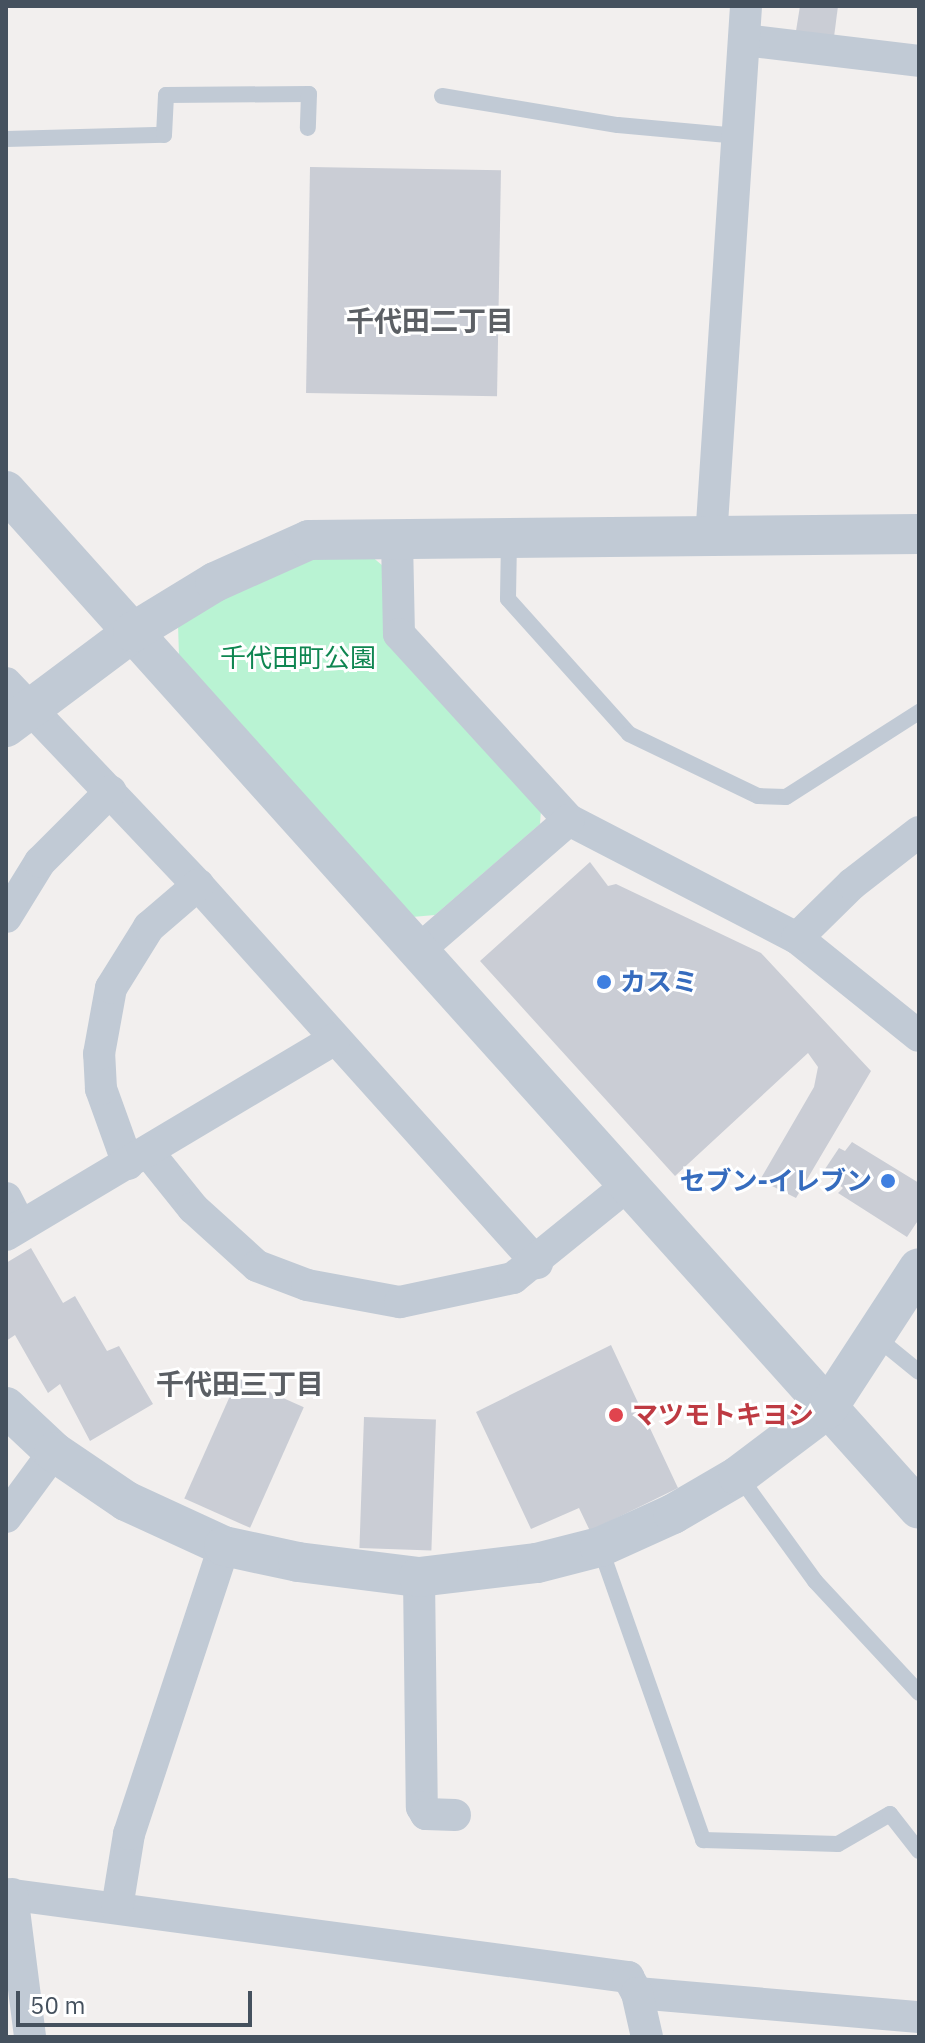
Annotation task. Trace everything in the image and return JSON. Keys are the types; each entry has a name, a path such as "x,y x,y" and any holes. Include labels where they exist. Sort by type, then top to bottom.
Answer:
{"street":[{"path":"711,539 746,6"},
{"path":"744,40 919,61"},
{"path":"6,491 420,949 919,1509"},
{"path":"537,1263 111,791 14,705 133,632 289,544 919,534"},
{"path":"397,540 399,634 569,820 797,938 919,1036"},
{"path":"6,917 40,862 111,791"},
{"path":"420,949 569,820"},
{"path":"797,938 852,884 919,832"},
{"path":"198,885 149,927 111,988 99,1054 101,1089 138,1158 257,1266 307,1285 400,1302 483,1288 537,1263 629,1184"},
{"path":"11,1220 138,1158 335,1039"},
{"path":"6,1407 54,1452 138,1507 224,1546 298,1562 419,1577 537,1563 600,1547 673,1514 738,1476 827,1409 919,1268"},
{"path":"6,1517 54,1452"},
{"path":"117,1908 129,1834 224,1546"},
{"path":"419,1577 422,1807 426,1814 455,1815"},
{"path":"30,2037 9,1894 628,1977 637,1993 647,2037"},
{"path":"637,1993 919,2017"}],"lane":[{"path":"6,139 164,135 166,95 309,94 308,128"},
{"path":"442,96 618,125 738,136"},
{"path":"509,540 508,599 629,734 758,796 786,797 919,712"},
{"path":"875,1336 919,1372"},
{"path":"738,1476 815,1581 919,1693"},
{"path":"600,1547 703,1840 838,1844 890,1814 919,1851"}],"green space":[{"name":"千代田町公園","path":"370,555 383,566 384,634 541,810 540,824 435,915 412,917 179,657 178,624 292,557"}],"building":[{"path":"800,6 838,6 834,37 796,31"},
{"path":"310,167 501,170 497,396 306,393"},
{"path":"590,862 608,886 616,884 761,953 871,1071 796,1198 760,1180 814,1087 818,1067 808,1053 675,1176 480,961"},
{"path":"852,1142 919,1183 919,1219 907,1237 838,1193 843,1188 823,1172 839,1148 845,1151"},
{"path":"31,1248 63,1303 75,1296 107,1351 119,1346 153,1404 90,1441 60,1384 48,1393 15,1335 6,1341 6,1263"},
{"path":"611,1345 678,1488 590,1531 579,1508 531,1529 476,1412"},
{"path":"238,1378 304,1407 250,1528 184,1499"},
{"path":"364,1417 436,1420 431,1550 359,1548"}],"place":[{"name":"カスミ","path":"604,982"},
{"name":"セブン-イレブン","path":"888,1181"},
{"name":"マツモトキヨシ","path":"616,1415"}],"district":[{"name":"千代田二丁目","path":"430,321"},
{"name":"千代田三丁目","path":"240,1384"}]}
